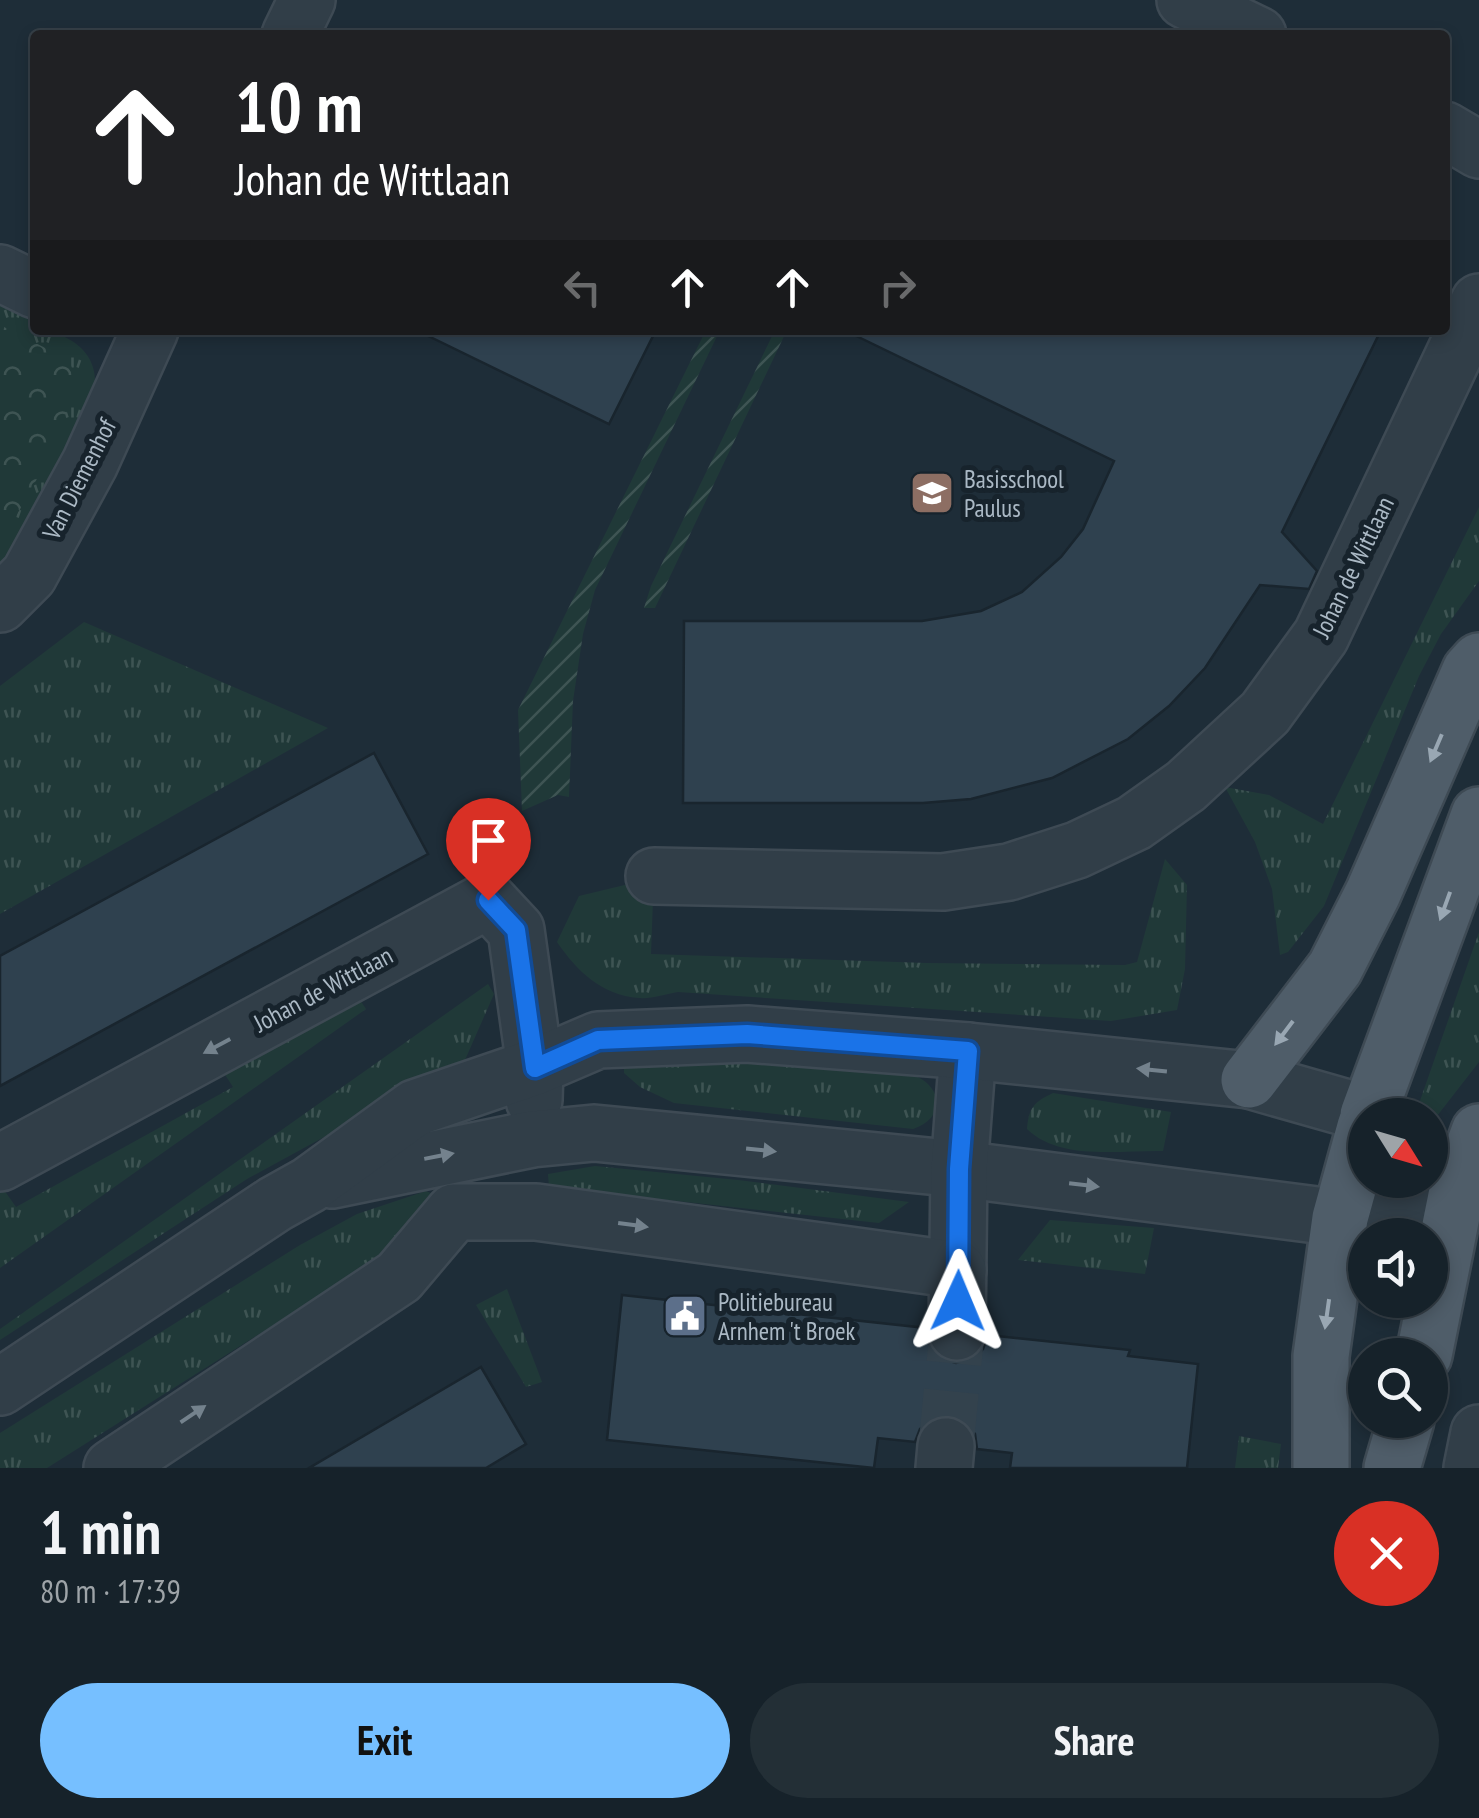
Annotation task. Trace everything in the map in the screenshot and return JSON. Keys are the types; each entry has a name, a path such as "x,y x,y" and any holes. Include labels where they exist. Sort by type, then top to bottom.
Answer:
{"main road":[{"path":"1249,1080 1335,968 1373,893 1470,672 1479,662"},
{"path":"1375,1098 1479,815"},
{"path":"1448,1171 1479,1132"},
{"path":"1321,1468 1321,1356 1340,1218 1348,1189"},
{"path":"1426,1338 1441,1198"},
{"path":"1392,1468 1401,1438"}],"street":[{"path":"292,30 306,0"},
{"path":"1186,0 1248,30"},
{"path":"0,273 30,288"},
{"name":"Johan de Wittlaan","path":"654,876 943,882 1009,872 1078,850 1134,823 1186,786 1264,714 1321,636 1479,302"},
{"name":"Van Diemenhof","path":"0,604 29,574 90,463 137,335"},
{"name":"Johan de Wittlaan","path":"0,1163 488,900 516,930 535,1068 532,1139 536,1212"},
{"path":"0,1387 309,1185 415,1108 535,1068 598,1040 747,1034 968,1051 1249,1080 1348,1112"},
{"path":"957,1332 959,1169 968,1051"},
{"path":"309,1185 532,1139 594,1133 959,1169 1340,1218 1390,1198"},
{"path":"112,1468 398,1276 454,1212 536,1212 958,1270"},
{"path":"1472,1468 1479,1433"}],"green space":[{"path":"0,297 30,312 30,335 60,335 80,347 92,363 95,382 92,402 75,445 0,578"},
{"path":"0,325 69,360 78,385 34,484 0,538"},
{"path":"704,335 718,335 595,590 583,634 573,701 569,797 558,795 522,811 518,710"},
{"path":"773,335 785,335 655,608 644,608 651,586"},
{"path":"1479,507 1479,581 1441,634 1419,676 1324,906 1288,952 1280,955 1272,889 1255,842 1225,787 1269,795 1323,824"},
{"path":"84,622 328,728 0,914 0,686"},
{"path":"1165,859 1187,885 1185,969 1177,1010 1111,1021 678,992 639,998 613,992 591,980 557,942 579,896 633,883 653,899 651,954 1125,965 1137,962"},
{"path":"1479,932 1479,1062 1448,1102 1448,1098 1421,1098"},
{"path":"488,984 494,994 465,1060 247,1179 0,1340 0,1329"},
{"path":"360,1000 366,1009 0,1268 0,1193 4,1190 16,1207 233,1087 222,1070"},
{"path":"743,1059 916,1076 936,1096 935,1112 913,1129 674,1103 640,1087 624,1073 624,1066"},
{"path":"1053,1093 1171,1112 1163,1151 1091,1152 1056,1146 1041,1139 1027,1129 1029,1115 1037,1103"},
{"path":"595,1166 909,1202 879,1223 549,1187 548,1174"},
{"path":"426,1191 435,1195 397,1247 47,1468 0,1468 0,1433 300,1245 357,1214"},
{"path":"1050,1220 1154,1228 1145,1274 1018,1260"},
{"path":"507,1289 542,1382 526,1387 476,1305"},
{"path":"1239,1436 1281,1444 1278,1468 1235,1468"}],"building":[{"path":"426,335 654,335 609,424"},
{"path":"854,335 1379,335 1282,532 1317,571 1309,589 1260,585 1205,668 1169,706 1128,739 1052,778 971,799 923,803 683,803 684,621 922,621 981,611 1022,592 1061,557 1083,529 1114,461"},
{"path":"374,753 428,854 0,1086 0,956"},
{"path":"622,1295 926,1328 930,1348 940,1358 956,1363 973,1359 983,1349 988,1335 1130,1350 1128,1356 1198,1364 1187,1468 1010,1468 1012,1453 977,1449 975,1434 965,1421 948,1415 932,1418 920,1429 915,1442 878,1438 874,1468 607,1440"},
{"path":"481,1367 526,1444 486,1468 309,1468"}],"tunnel":[{"path":"946,1446 957,1332"}],"place":[{"name":"Basisschool Paulus","path":"932,493"},
{"name":"Politiebureau Arnhem 't Broek","path":"685,1316"}],"route":[{"path":"488,900 516,930 535,1068 598,1040 747,1034 968,1051 959,1169 958,1301"}]}
